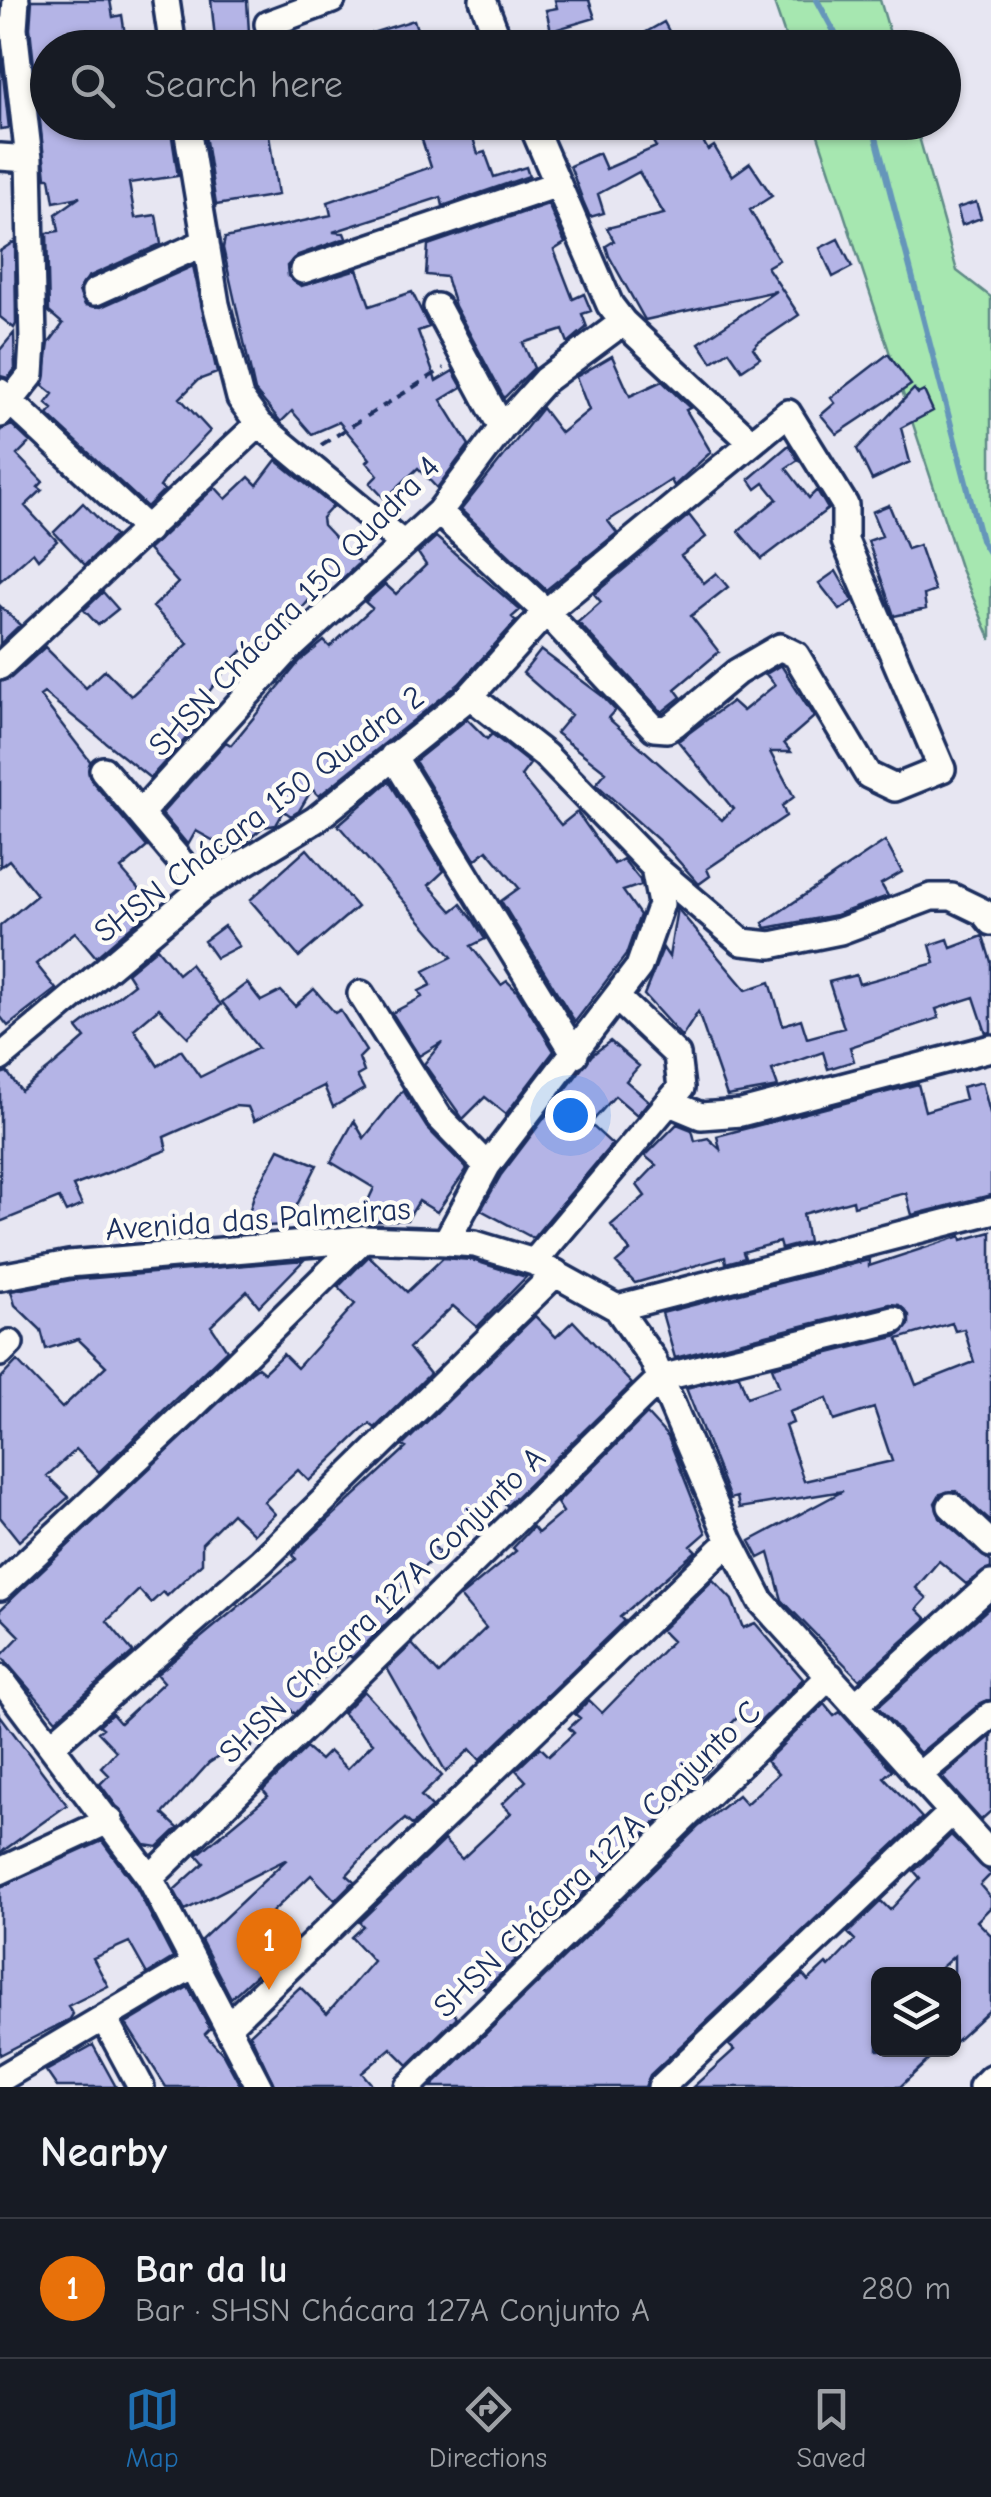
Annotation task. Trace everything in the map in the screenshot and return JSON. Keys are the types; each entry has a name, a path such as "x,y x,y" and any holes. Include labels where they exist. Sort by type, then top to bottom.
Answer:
{"street":[{"path":"16,0 7,29 29,159 31,374 4,402 148,530"},
{"path":"166,0 170,30"},
{"path":"268,24 332,0"},
{"path":"483,0 495,30"},
{"path":"189,140 227,360 240,398 259,424 402,543"},
{"path":"537,140 610,305 623,322 751,442"},
{"path":"0,157 29,159"},
{"path":"302,270 555,185"},
{"path":"95,292 206,242"},
{"path":"438,307 502,428"},
{"name":"SHSN Chácara 150 Quadra 4","path":"142,811 288,650 439,512 502,428 545,380 623,322"},
{"name":"SHSN Chácara 150 Quadra 2","path":"0,1057 203,888 315,820 470,696 546,612 788,413 845,505 846,541 942,769 894,788 868,775 796,655 780,647 737,672 667,729 654,728 546,612"},
{"path":"0,666 259,424"},
{"path":"439,512 546,612"},
{"path":"470,696 546,755 654,867 742,942 770,945 840,931 931,897 952,897 987,917"},
{"path":"393,756 575,1054"},
{"path":"104,770 203,888"},
{"path":"446,1242 487,1166 639,967 661,904 654,867"},
{"path":"360,994 439,1117 487,1166"},
{"path":"53,1744 262,1561 545,1268 672,1104 682,1078 677,1055 616,997"},
{"path":"672,1104 701,1116 742,1113 991,1048"},
{"path":"617,1308 991,1211"},
{"path":"0,1587 187,1412 363,1239"},
{"name":"Avenida das Palmeiras","path":"0,1276 69,1264 363,1239 446,1242 475,1244 545,1268 617,1308 662,1378 730,1541 762,1601 991,1855"},
{"path":"662,1378 894,1320"},
{"name":"SHSN Chácara 127A Conjunto A","path":"150,1878 662,1378"},
{"path":"950,1506 991,1544"},
{"path":"230,2025 730,1541"},
{"path":"857,1704 991,1584"},
{"name":"SHSN Chácara 127A Conjunto C","path":"408,2087 830,1676"},
{"path":"0,1678 150,1878 259,2087"},
{"path":"918,1776 991,1714"},
{"path":"661,2087 952,1812"},
{"path":"0,1871 110,1820"},
{"path":"0,2078 195,1964"},
{"path":"105,2020 141,2087"},
{"path":"982,2087 991,2078"}],"path":[{"path":"300,458 464,356"}],"green space":[{"path":"773,0 880,0 889,30 783,30"},
{"path":"820,140 920,140 957,271 991,297 991,640 960,567"}],"building":[{"path":"32,0 110,0 113,17 122,15 124,30 30,30"},
{"path":"211,0 247,0 249,30 214,30"},
{"path":"555,0 589,0 595,18 551,30 546,10 557,8"},
{"path":"414,20 417,30 381,30"},
{"path":"664,22 668,30 650,30"},
{"path":"0,49 9,128 0,129"},
{"path":"42,140 172,140 178,176 129,183 135,218 156,215 161,244 88,277 79,291 85,305 101,307 193,266 217,373 198,380 180,398 210,431 168,475 160,487 164,490 147,507 48,415 53,409 46,403 53,394 43,386 49,343 63,324 49,312 47,233 59,231 56,214 80,197 54,202 50,178 46,178"},
{"path":"206,140 270,140 278,195 216,205"},
{"path":"422,140 474,140 478,154 485,152 494,177 526,167 529,176 443,206 441,197 333,232 344,233 346,238 298,255 287,266 288,276 301,286 357,269 370,306 412,292 429,327 418,331 436,381 453,371 462,387 441,400 469,445 437,488 418,468 385,499 370,483 378,475 367,462 370,459 339,422 312,434 292,411 281,422 255,391 223,248 225,238 331,215 328,202 431,167"},
{"path":"652,140 702,140 708,150 714,146 732,176 750,163 772,196 750,210 779,260 767,267 799,315 759,342 753,348 760,358 742,370 729,351 712,362 699,343 776,291 645,320 609,256 606,246 614,241 607,228 664,214 639,172 598,194 604,213 590,217 570,166 599,153 606,169 656,147"},
{"path":"976,202 981,218 962,225 957,208"},
{"path":"548,204 565,243 554,250 573,299 584,294 591,311 582,314 587,327 568,343 563,330 523,343 534,368 504,398 455,306 446,277 426,275 428,245"},
{"path":"838,239 852,267 833,277 820,248"},
{"path":"15,241 14,328 0,317 0,251"},
{"path":"14,333 15,369 8,378 0,376 0,350"},
{"path":"888,354 911,385 837,434 821,415 835,403 831,398"},
{"path":"612,356 630,396 662,381 690,408 686,410 711,452 674,486 671,480 608,521 617,533 546,590 461,510 542,408 561,433 589,410 576,377"},
{"path":"914,389 918,394 924,391 933,411 901,428 910,462 872,480 857,449"},
{"path":"12,425 30,442 17,455 43,482 38,487 42,490 25,506 57,541 38,559 33,552 0,581 0,430"},
{"path":"789,445 798,460 786,468 809,498 817,490 828,509 762,559 738,531 777,499 764,483 756,489 749,479"},
{"path":"276,460 333,506 322,518 323,525 359,563 340,581 332,574 263,653 250,643 234,659 201,702 211,711 150,778 44,693 40,696 90,761 91,780 147,847 121,869 154,907 96,957 75,932 36,964 56,989 8,1026 0,1016 0,926 37,895 9,860 0,867 0,682 11,678 45,647 86,688 105,670 131,696 188,644 153,607 178,583 148,550 215,487 226,499 249,477 257,485"},
{"path":"83,503 115,536 85,565 54,532"},
{"path":"889,505 907,549 919,545 935,591 924,595 926,609 894,616 868,541 882,536 872,512"},
{"path":"689,515 706,537 681,556 704,583 716,573 728,587 691,616 719,652 675,689 681,697 662,712 578,622 601,602 594,594"},
{"path":"436,537 520,610 512,617 516,621 459,684 319,796 312,789 299,811 291,816 284,811 276,825 263,827 243,845 237,842 232,851 196,831 188,845 162,814 164,811 226,742 231,745 300,661 324,641 330,647 372,608 365,602 385,584 396,594 426,565 418,553"},
{"path":"836,571 853,601 840,610 819,583"},
{"path":"103,592 118,609 98,625 84,610"},
{"path":"0,606 20,625 0,644"},
{"path":"541,650 601,695 615,710 608,718 722,820 733,809 678,741 732,701 743,711 775,685 766,674 781,665 814,717 784,743 791,752 770,752 794,797 782,806 786,816 707,869 710,876 699,884 665,846 596,784 606,772 556,733 571,715 523,673"},
{"path":"467,719 487,739 492,734 530,764 521,776 561,825 577,812 614,864 623,859 640,880 641,885 623,891 640,915 626,955 575,1022 501,901 519,888 487,850 475,860 415,761"},
{"path":"389,781 444,871 429,885 452,911 461,904 474,921 485,939 471,946 501,985 507,981 517,991 554,1051 506,1114 485,1097 463,1119 424,1064 442,1042 419,1056 392,1013 422,997 419,991 431,985 424,971 452,957 338,825"},
{"path":"885,841 902,872 881,884 888,896 836,915 766,928 763,923"},
{"path":"307,849 357,907 299,957 250,900"},
{"path":"677,908 746,990 770,982 783,1025 801,1019 807,1038 844,1028 829,982 856,975 859,984 935,963 930,945 948,939 951,948 983,936 991,962 991,1032 986,1033 974,997 936,1009 939,1018 850,1047 854,1061 828,1069 823,1052 772,1070 778,1087 727,1096 698,1012 682,1037 644,995 663,948 669,957"},
{"path":"224,926 239,946 216,958 204,941"},
{"path":"157,948 178,974 190,964 221,1005 188,1037 159,1008 134,1029 158,1066 181,1050 200,1077 258,1048 222,1002 247,983 261,1001 281,991 295,1006 314,989 335,1013 340,1010 366,1051 359,1058 364,1072 357,1076 364,1089 333,1107 324,1086 254,1121 248,1107 234,1106 164,1137 167,1150 73,1186 82,1205 66,1212 59,1198 0,1222 0,1074 7,1072 21,1091 49,1069 85,1038 77,1028 134,984 127,973"},
{"path":"610,1041 639,1066 626,1081 649,1101 637,1115 615,1096 590,1124 612,1144 533,1238 481,1210 501,1175 592,1055"},
{"path":"982,1082 991,1117 991,1195 912,1215 906,1193 854,1206 853,1200 803,1214 808,1242 781,1249 779,1242 743,1252 745,1258 726,1263 725,1257 635,1283 616,1263 630,1251 611,1225 645,1196 637,1185 656,1165 645,1156 677,1124 692,1130 695,1141 708,1138 720,1149 717,1136 918,1084 925,1111 965,1099 962,1087"},
{"path":"403,1090 427,1128 467,1169 437,1212 419,1201 407,1220 358,1222 374,1188 331,1162 354,1121 364,1138"},
{"path":"279,1149 317,1165 287,1225 245,1227 254,1195"},
{"path":"991,1232 991,1522 956,1491 940,1494 935,1503 940,1518 991,1562 991,1568 966,1584 939,1561 916,1588 927,1598 917,1609 927,1619 860,1680 782,1600 769,1553 759,1558 750,1541 843,1491 739,1508 737,1497 730,1499 686,1388 739,1375 747,1397 779,1386 772,1367 898,1336 909,1325 909,1315 899,1305 890,1304 675,1358 662,1313 869,1260 869,1266 961,1236 962,1240","holes":["952,1323 955,1331 964,1329 974,1362 916,1385 898,1339","827,1398 834,1421 874,1408 892,1461 804,1481 785,1426 793,1423 789,1412"]},
{"path":"369,1256 407,1292 443,1258 472,1260 526,1277 477,1327 453,1306 409,1348 430,1374 375,1428 370,1424 362,1430 309,1481 298,1470 264,1502 275,1514 254,1534 232,1513 202,1543 202,1563 167,1596 163,1592 151,1603 139,1590 107,1621 133,1652 56,1720 1,1656 20,1636 0,1616 0,1610 251,1372 258,1367 264,1372 283,1354 297,1368 355,1304 338,1287"},
{"path":"304,1260 259,1306 247,1291 211,1326 227,1350 99,1472 76,1449 47,1476 69,1497 19,1541 0,1517 0,1379 17,1361 62,1408 106,1366 78,1339 46,1349 41,1330 15,1305 11,1291 71,1280"},
{"path":"535,1316 556,1337 573,1321 632,1384 507,1506 501,1499 482,1518 472,1509 434,1546 440,1553 390,1597 401,1609 352,1658 349,1655 310,1690 314,1694 295,1714 285,1704 247,1741 252,1746 238,1761 223,1754 209,1763 163,1814 178,1828 158,1847 145,1845 100,1784 109,1775 101,1767 116,1751 98,1732 103,1728 99,1725 112,1714 120,1723 164,1682 157,1674 296,1559 293,1555 300,1546 406,1448 402,1446"},
{"path":"647,1414 668,1437 706,1533 691,1546 696,1551 620,1617 624,1621 480,1760 470,1749 446,1772 387,1668 412,1644 439,1674 486,1628 460,1597 516,1551 513,1548 533,1527 538,1533 563,1512 557,1503"},
{"path":"713,1580 732,1600 743,1628 755,1623 803,1679 755,1727 741,1714 703,1752 714,1763 676,1803 542,1934 530,1924 504,1947 516,1960 485,1989 476,1980 461,1982 442,2001 457,2017 408,2065 391,2048 362,2073 374,2087 275,2087 250,2034 300,1987 327,2014 373,1961 351,1937 363,1926 359,1922 444,1840 462,1859 511,1813 502,1804 526,1781 516,1770 540,1747 549,1756 574,1733 569,1728 580,1718 575,1714 589,1700 602,1713 672,1641 661,1630"},
{"path":"991,1606 991,1699 920,1753 878,1707"},
{"path":"364,1691 442,1776 421,1796 432,1807 412,1825 405,1819 364,1856 347,1875 354,1881 335,1900 311,1875 272,1912 296,1938 231,1998 201,1940 287,1859 185,1910 174,1890 204,1863 197,1855 268,1796 263,1790 306,1748 320,1760 329,1751 347,1769 373,1743 342,1713"},
{"path":"824,1704 834,1716 840,1712 892,1770 884,1777 922,1818 650,2075 645,2087 431,2087 698,1827 738,1795 746,1804 778,1774 766,1761"},
{"path":"0,1715 67,1805 0,1853"},
{"path":"991,1736 991,1811 981,1820 942,1777"},
{"path":"951,1835 991,1874 980,1885 991,1898 991,1907 977,1921 991,1935 991,2009 961,2037 961,1967 954,1967 954,1956 942,1967 871,1967 871,2057 932,2057 900,2087 693,2087 734,2050 729,2045 803,1975 808,1981 826,1964 829,1967 855,1940 848,1933 881,1901 890,1910 920,1878 914,1871"},
{"path":"102,1841 136,1887 173,1958 147,1974 129,1942 93,1958 108,1986 68,2006 73,2014 70,2019 0,2055 0,1887"},
{"path":"188,1987 210,2029 205,2034 223,2054 241,2087 166,2087 126,2024"},
{"path":"93,2045 116,2087 57,2087 46,2071"}],"waterway":[{"path":"817,0 833,30"},
{"path":"877,140 981,540 991,556"}],"place":[{"name":"Bar da lu","path":"269,1990"}]}
